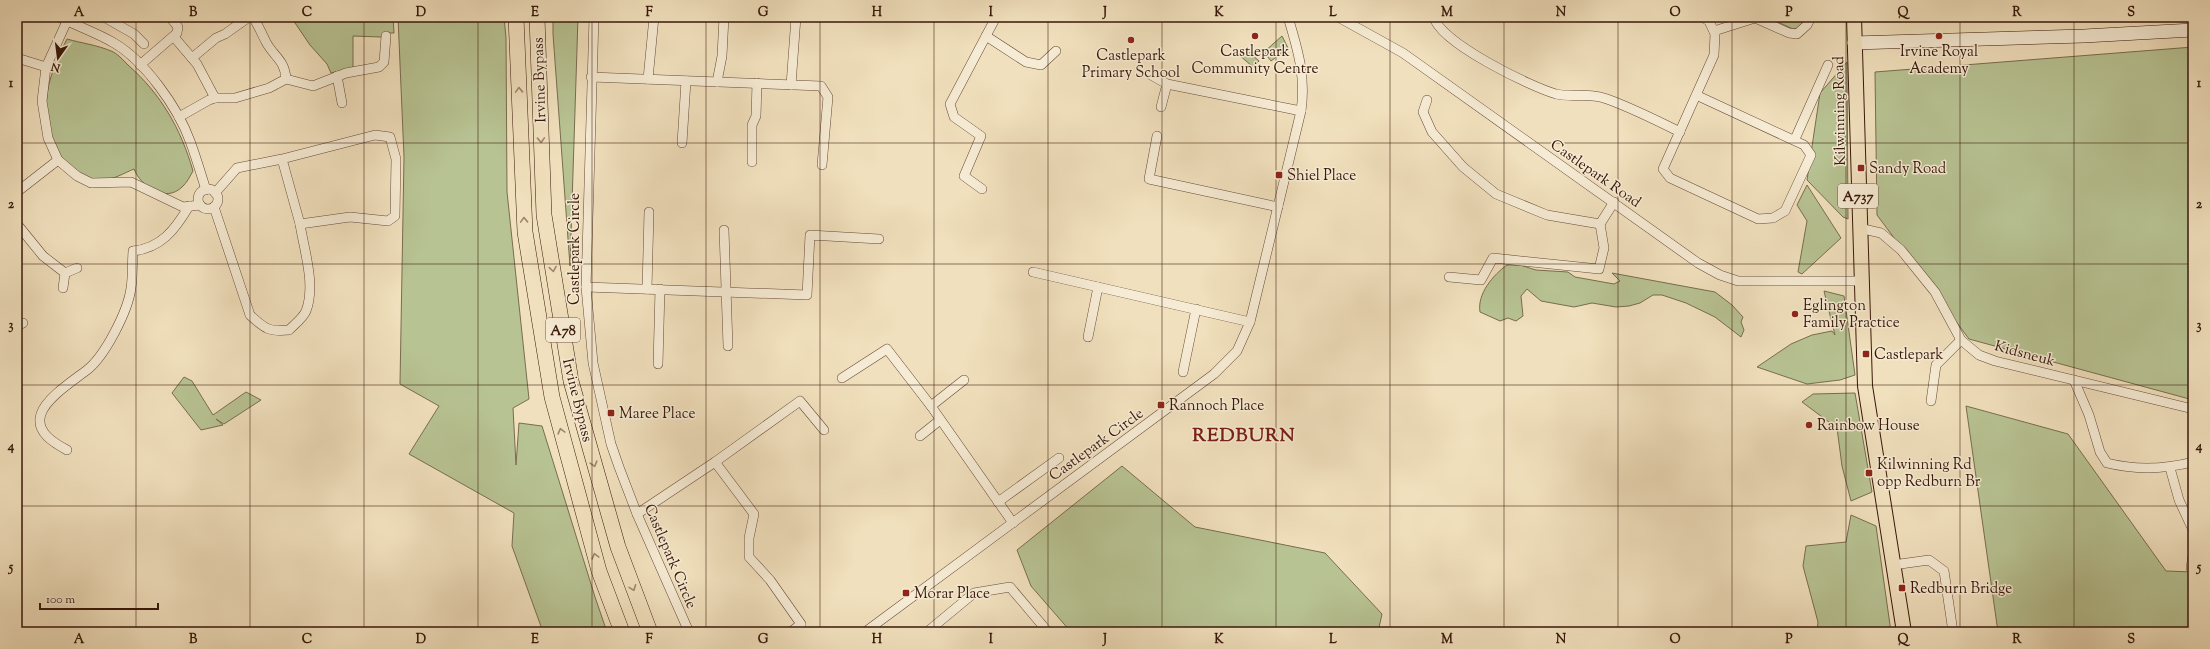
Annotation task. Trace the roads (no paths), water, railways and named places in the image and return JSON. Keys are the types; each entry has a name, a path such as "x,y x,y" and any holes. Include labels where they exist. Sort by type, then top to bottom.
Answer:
{"highway":[{"name":"Irvine Bypass","path":"516,17 525,232 552,397 599,571 622,632"},
{"name":"Irvine Bypass","path":"537,17 544,215 571,381 618,547 650,632"}],"main road":[{"name":"Kilwinning Road","path":"1854,17 1859,228 1865,386 1904,632"},
{"path":"1854,43 2084,36 2193,30"}],"street":[{"path":"104,17 134,34 144,44"},
{"path":"121,26 125,17"},
{"path":"140,65 177,33 178,27 170,17"},
{"path":"192,58 216,38 225,34 249,17"},
{"path":"253,17 263,33 266,42 286,68 286,79"},
{"name":"Castlepark Circle","path":"594,17 591,77 586,287 593,363 611,444 637,514 689,632"},
{"path":"648,79 654,17"},
{"path":"717,82 722,56 724,17"},
{"path":"791,85 796,17"},
{"path":"982,189 964,176 981,136 954,117 950,104 996,17"},
{"name":"Castlepark Circle","path":"865,632 1214,374 1237,351 1250,322 1301,111 1304,90 1300,58 1288,17"},
{"name":"Castlepark Road","path":"1338,17 1403,52 1698,263 1720,276 1738,281 1760,282 1861,281"},
{"path":"1434,17 1436,23 1481,60 1510,74 1557,94 1590,94 1607,98 1680,132"},
{"path":"1696,95 1795,139 1804,145 1811,155 1786,211 1773,218 1758,219 1670,178 1663,169 1680,132 1696,95 1714,55 1716,34 1709,20 1702,17"},
{"path":"1714,31 1755,18 1789,33 1797,34 1807,25 1811,17"},
{"path":"63,19 114,43 128,53 140,65 179,117 190,140 210,191 217,201 214,207 208,209 200,205 183,207 131,182 91,183 77,176 58,160 48,138 42,102 46,67 63,19"},
{"path":"179,117 204,102 215,98 235,98 252,91 269,88 286,79 313,86 337,76 381,66 385,59 386,36"},
{"path":"986,36 1026,62 1041,65 1056,51"},
{"path":"174,37 192,58 215,98"},
{"path":"17,58 46,67"},
{"path":"1795,139 1828,65"},
{"path":"1151,75 1167,84 1301,111"},
{"path":"337,76 342,102"},
{"path":"591,77 821,86 828,97 822,165"},
{"path":"682,143 686,81"},
{"path":"752,162 752,125 756,116 757,83"},
{"path":"1161,106 1167,84"},
{"path":"1426,100 1423,112 1432,132 1463,167 1496,194 1547,215 1600,224"},
{"path":"200,205 199,196 210,191 237,168 282,159 375,135 390,137 396,159 395,216 388,221 350,217 300,224"},
{"path":"1157,136 1149,179 1278,207"},
{"path":"214,207 250,315 263,327 273,332 289,330 305,313 308,302 309,279 300,224 282,159"},
{"path":"17,192 58,160"},
{"path":"1449,277 1481,280 1493,258 1599,269 1604,248 1600,224 1614,202"},
{"path":"67,450 51,442 44,433 41,424 42,412 62,390 103,355 132,289 132,251 154,246 166,238 176,227 189,206"},
{"path":"648,289 649,212"},
{"path":"17,224 43,256 65,273"},
{"name":"Kidsneuk","path":"1859,228 1881,233 1901,250 1935,292 1961,340 1979,355 1995,361 2193,409"},
{"path":"724,230 728,346"},
{"path":"586,287 807,295 810,235 879,239"},
{"path":"65,273 77,268"},
{"path":"1033,272 1250,322"},
{"path":"63,288 65,273"},
{"path":"1088,336 1098,287"},
{"path":"658,364 660,289"},
{"path":"1183,372 1196,309"},
{"path":"1931,401 1936,364 1961,340"},
{"path":"842,378 887,349 931,406 1013,523"},
{"path":"931,406 964,380"},
{"path":"2074,380 2089,415 2100,452 2107,463 2119,466 2170,468 2193,462"},
{"path":"637,514 715,462 800,401 824,430"},
{"path":"920,436 940,420"},
{"path":"998,502 1059,458"},
{"path":"715,462 754,514 750,538 749,557 770,580 801,624 791,632"},
{"path":"2170,468 2179,500 2193,530"},
{"path":"2191,568 2193,555"},
{"path":"1893,565 1929,560 1944,571 1953,632"},
{"path":"927,632 974,593 1010,587 1048,632"}],"place":[{"name":"Castlepark Community Centre","path":"1255,36"},
{"name":"Irvine Royal Academy","path":"1939,36"},
{"name":"Castlepark Primary School","path":"1131,40"},
{"name":"Sandy Road","path":"1861,168"},
{"name":"Shiel Place","path":"1279,175"},
{"name":"Eglington Family Practice","path":"1795,314"},
{"name":"Castlepark","path":"1866,354"},
{"name":"Rannoch Place","path":"1161,405"},
{"name":"Maree Place","path":"611,413"},
{"name":"Rainbow House","path":"1809,425"},
{"name":"Kilwinning Rd opp Redburn Br","path":"1869,473"},
{"name":"Redburn Bridge","path":"1902,588"},
{"name":"Morar Place","path":"906,593"}],"district":[{"name":"REDBURN","path":"1244,434"}]}
